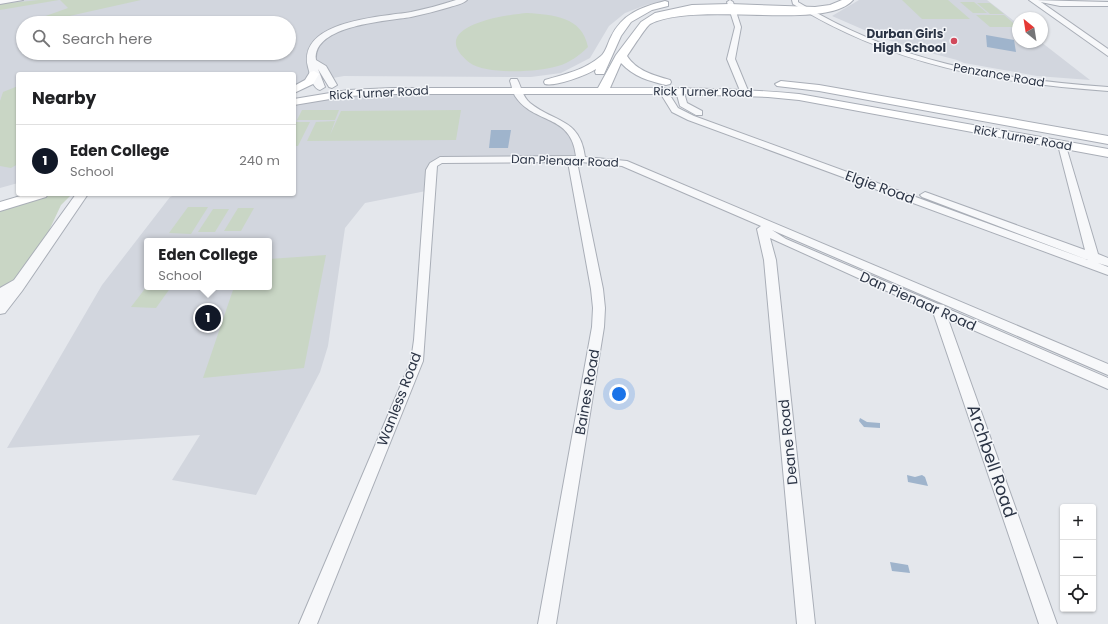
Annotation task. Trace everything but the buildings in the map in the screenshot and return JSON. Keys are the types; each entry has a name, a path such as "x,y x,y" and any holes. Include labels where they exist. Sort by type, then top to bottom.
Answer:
{"main road":[{"path":"801,5 827,0"},
{"path":"825,16 848,0"},
{"path":"599,86 608,55 621,25 625,20 648,9 686,2 840,5"},
{"path":"599,86 643,26 664,13 685,9 732,4"},
{"path":"614,42 631,44"},
{"path":"549,82 586,71 608,55"},
{"path":"621,55 628,65 636,72 665,86"},
{"path":"296,90 309,82 314,74"},
{"name":"Rick Turner Road","path":"296,91 370,81 516,86 665,86 743,88 1108,153"},
{"name":"Rick Turner Road","path":"298,101 331,95 369,91 503,91 516,86 549,82 599,86"},
{"name":"Rick Turner Road","path":"665,86 680,91 790,84 1108,140"},
{"path":"298,101 326,87 369,91"},
{"path":"503,91 526,103"},
{"path":"0,195 16,191"},
{"path":"0,207 35,196"}],"street":[{"path":"0,2 20,0"},
{"path":"326,87 314,74 311,54 312,48 320,39 338,29 366,21 428,10 463,0"},
{"path":"1034,0 1108,4"},
{"path":"1034,0 1108,53"},
{"path":"1047,1 1105,41"},
{"path":"732,4 738,27 731,59 743,88"},
{"name":"Penzance Road","path":"801,5 895,48"},
{"name":"Penzance Road","path":"801,5 841,30 895,48 981,71 1108,89"},
{"path":"1088,39 1105,41"},
{"path":"313,61 323,68 326,87"},
{"name":"Penzance Road","path":"1053,82 1108,84"},
{"name":"Baines Road","path":"516,86 526,103 571,131 579,143 576,160 599,308 598,327 547,624"},
{"name":"Elgie Road","path":"665,86 675,110 681,114 715,122 1094,261 1108,271"},
{"name":"Elgie Road","path":"680,91 683,104 715,122"},
{"path":"1062,145 1094,261"},
{"name":"Dan Pienaar Road","path":"436,162 447,159 576,160 624,163 733,209 785,237"},
{"name":"Wanless Road","path":"308,624 417,361 420,340 431,170 436,162"},
{"path":"0,310 81,196"},
{"name":"Dan Pienaar Road","path":"733,209 762,229 785,237 941,305 1108,384"},
{"name":"Deane Road","path":"762,229 770,260 806,624"},
{"path":"770,260 785,237"},
{"name":"Elgie Road","path":"1094,261 1108,262"},
{"path":"0,294 19,284"},
{"name":"Dan Pienaar Road","path":"941,305 1108,370"},
{"name":"Archbell Road","path":"941,305 1048,624"}],"shaded area":[{"path":"0,0 670,0 646,5 625,13 609,26 590,58 561,73 531,77 344,76 296,85 296,72 16,72 16,184 0,188"},
{"name":"Durban Girls' High School","path":"859,0 987,0 1012,19 1012,48 1048,47 1090,80 1037,76 964,63 885,39 832,16"},
{"path":"355,93 518,93 573,133 577,157 438,159 426,191 365,203 345,228 328,346 320,372 256,495 172,480 200,435 7,448 102,285 170,197 296,196 296,104 310,100"}],"green space":[{"path":"39,0 59,0 0,10 0,4"},
{"path":"60,0 141,0 69,16 46,16 68,8"},
{"path":"902,0 948,0 970,19 922,19"},
{"path":"960,2 974,2 987,13 973,13"},
{"path":"977,3 990,3 1004,14 990,14"},
{"path":"527,13 556,16 573,23 580,29 585,37 588,47 566,63 550,68 526,71 500,71 478,67 470,63 458,51 456,40 461,32 472,25 486,20"},
{"path":"976,15 1004,15 1012,22 1012,27 990,27"},
{"path":"16,87 16,165 11,168 0,166 0,101 3,92"},
{"path":"302,110 339,110 335,120 297,120"},
{"path":"461,110 456,140 307,141 316,122 335,121 330,135 341,111"},
{"path":"296,122 310,122 298,146 296,146"},
{"path":"45,196 70,196 61,205 46,237 16,280 0,289 0,211"},
{"path":"188,207 208,207 191,234 169,233"},
{"path":"238,208 254,208 241,231 224,231"},
{"path":"213,209 229,209 215,232 198,232"},
{"path":"326,255 304,368 203,378 233,290 272,290 272,259"},
{"path":"144,290 169,290 156,308 131,307"}],"water":[{"path":"986,35 1012,40 1012,48 1015,48 1016,52 987,47"},
{"path":"491,130 511,130 508,148 489,148"},
{"path":"860,418 867,422 880,423 880,428 864,427 859,421"},
{"path":"907,475 915,477 922,475 925,477 928,486 908,482"},
{"path":"890,562 908,565 910,573 892,571"}],"place":[{"name":"Durban Girls' High School","path":"954,41"},
{"name":"Eden College","path":"208,318"}]}
